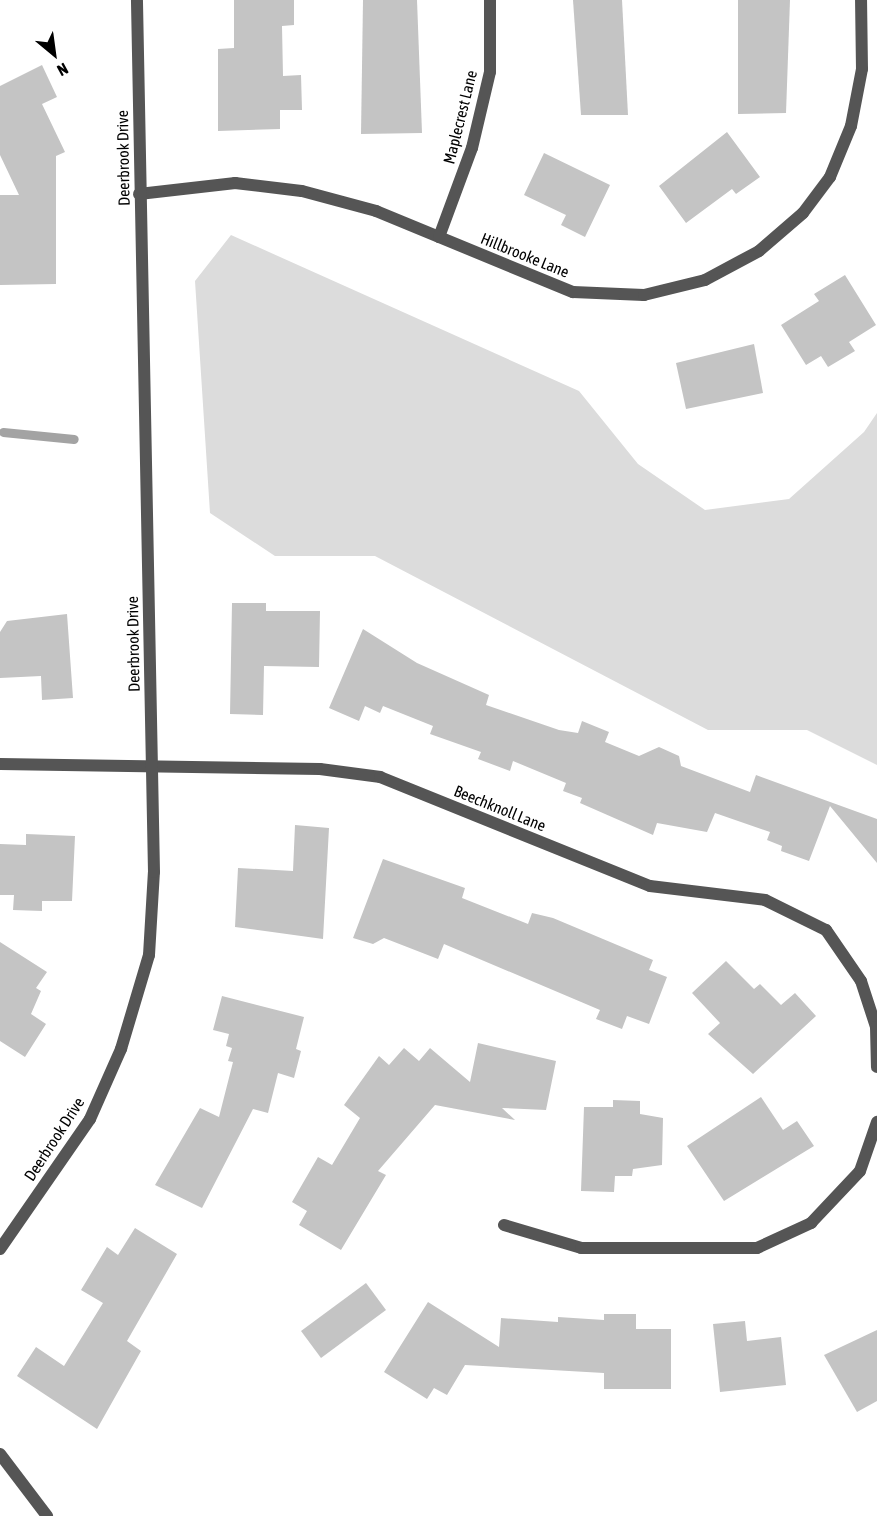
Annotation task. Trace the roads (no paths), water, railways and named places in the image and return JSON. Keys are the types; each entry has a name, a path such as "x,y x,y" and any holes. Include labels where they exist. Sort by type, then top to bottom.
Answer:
{"street":[{"name":"Deerbrook Drive","path":"0,1249 90,1119 121,1049 149,955 152,767 137,0"},
{"name":"Maplecrest Lane","path":"439,237 472,148 490,72 490,0"},
{"name":"Hillbrooke Lane","path":"139,194 234,183 303,191 376,211 573,292 644,295 705,280 759,251 803,213 830,177 850,126 862,69 861,0"},
{"name":"Beechknoll Lane","path":"0,764 320,769 380,777 650,886 765,900 826,930 861,981 876,1027 877,1067"},
{"path":"504,1225 581,1248 757,1248 811,1223 860,1171 877,1122"},
{"path":"0,1454 47,1516"}],"waterway":[{"path":"3,432 74,439"}]}
